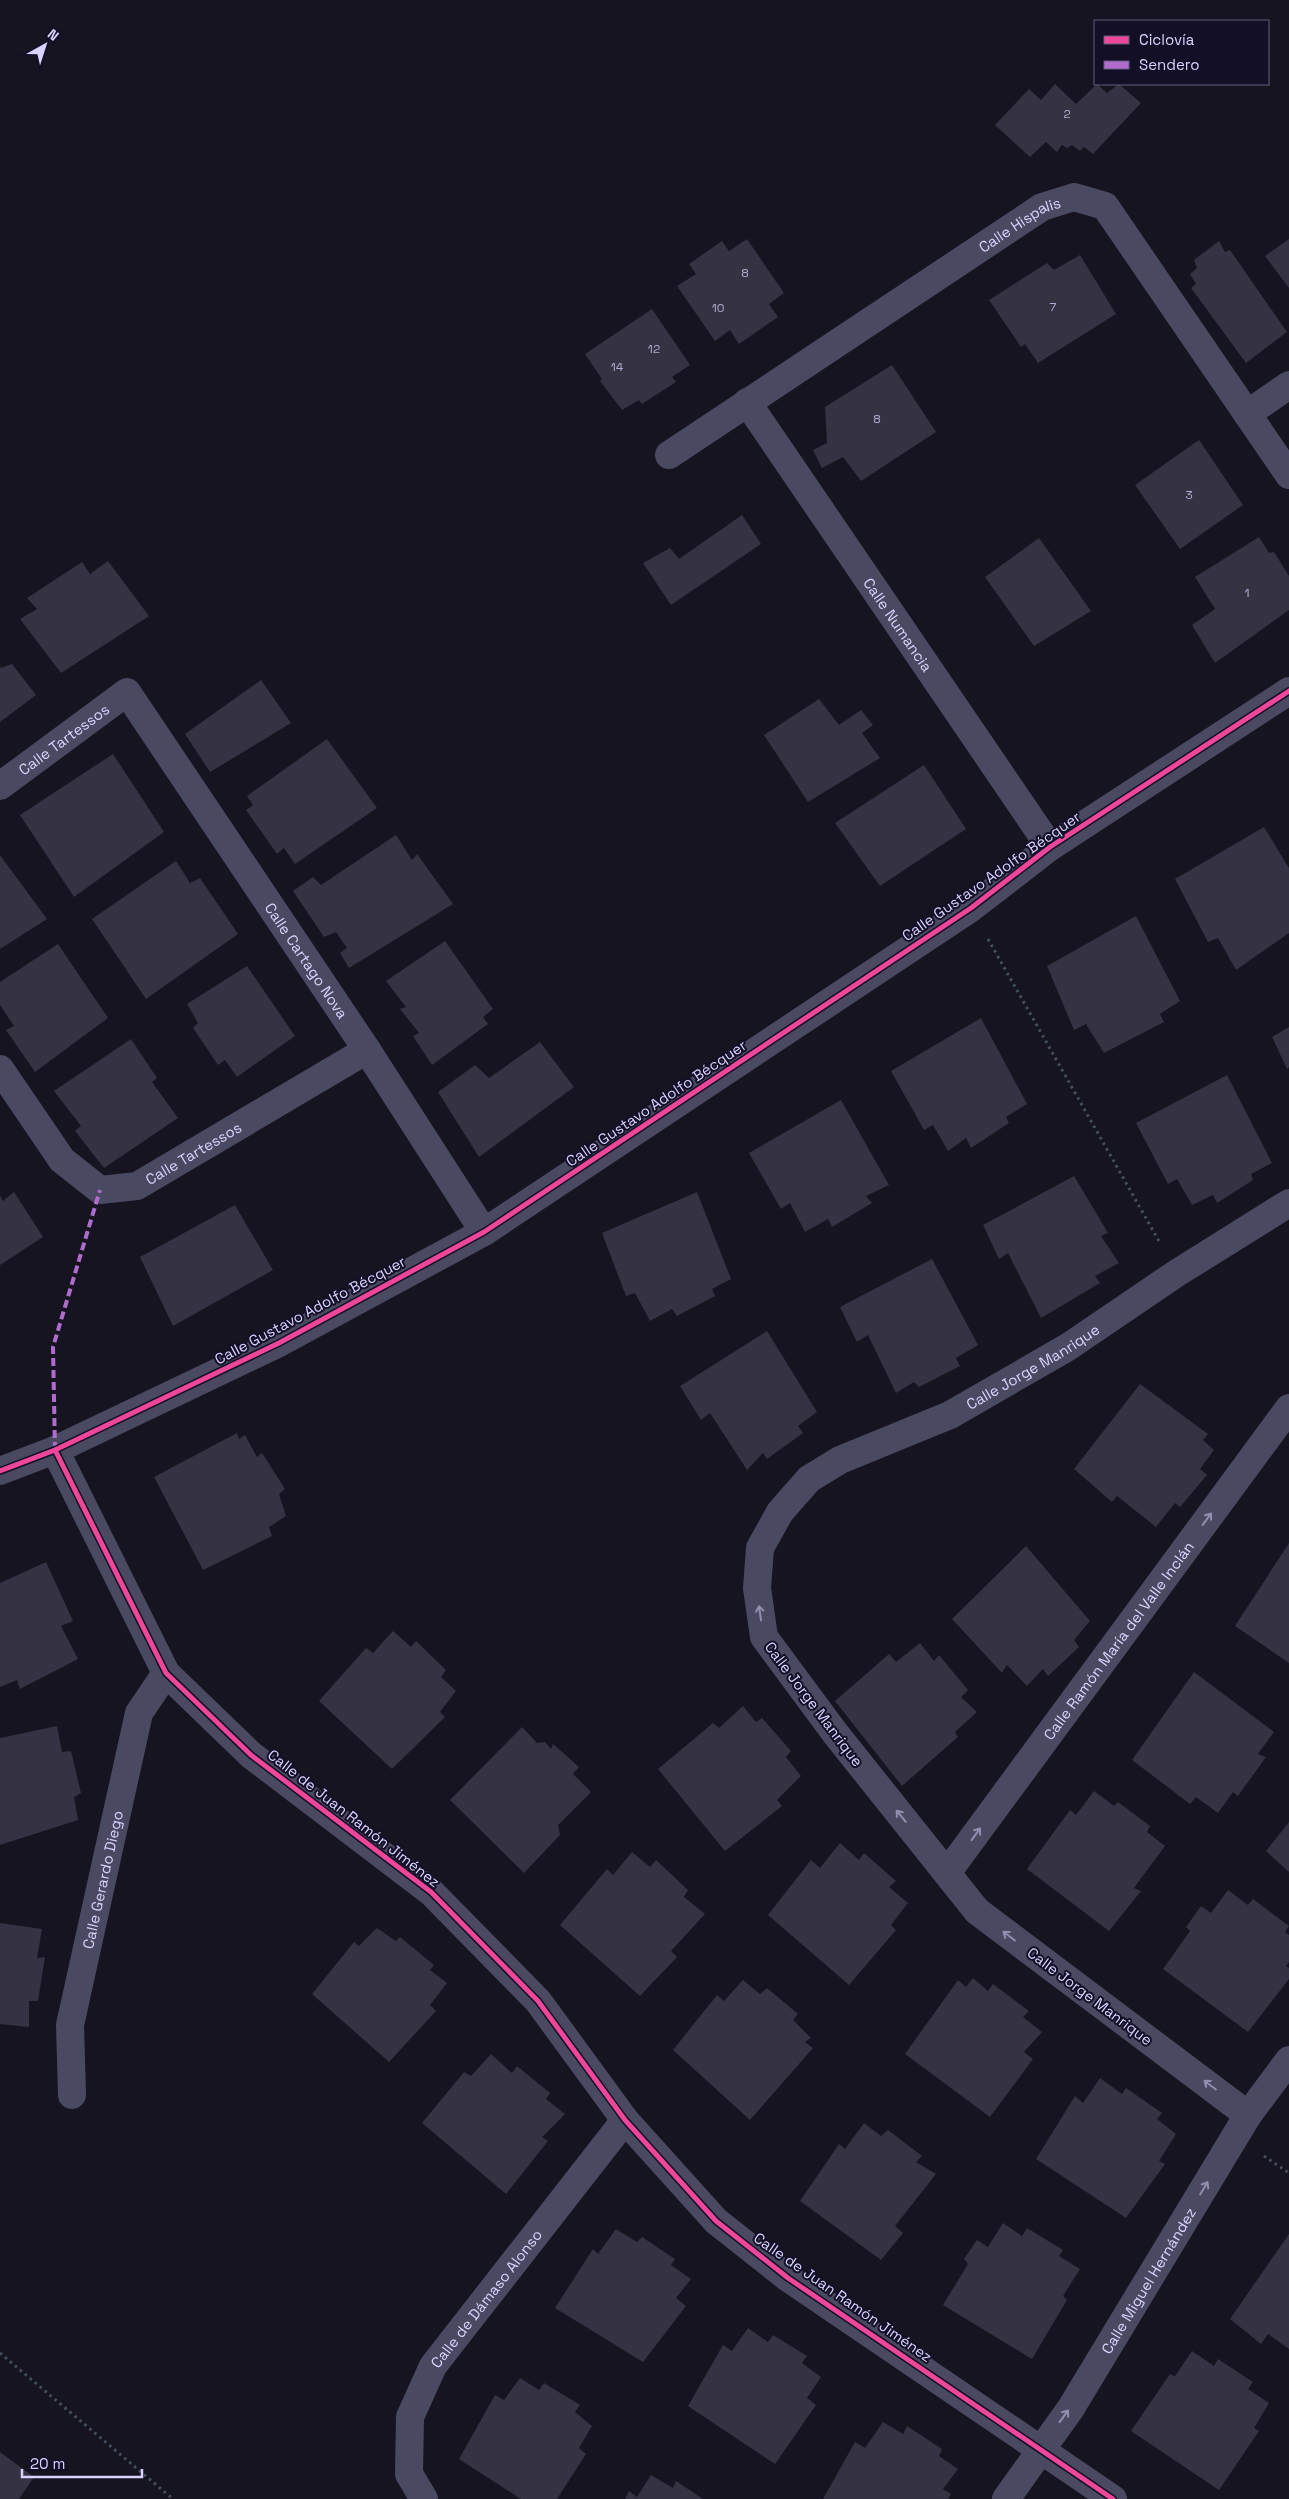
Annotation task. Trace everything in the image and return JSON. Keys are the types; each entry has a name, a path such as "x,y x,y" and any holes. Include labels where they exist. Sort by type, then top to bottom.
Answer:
{"street":[{"name":"Calle Hispalis","path":"670,455 746,402 1042,207 1074,197 1105,206 1289,475"},
{"path":"1247,414 1289,386"},
{"name":"Calle Numancia","path":"746,402 1050,847"},
{"name":"Calle Gustavo Adolfo Bécquer","path":"0,1471 55,1450 279,1343 484,1232 971,908 1050,847 1289,691"},
{"name":"Calle Tartessos","path":"0,786 127,692"},
{"name":"Calle Cartago Nova","path":"127,692 367,1050 484,1232"},
{"name":"Calle Tartessos","path":"0,1069 62,1160 100,1190 137,1186 367,1050"},
{"name":"Calle Jorge Manrique","path":"1248,2115 977,1911 835,1733 764,1637 757,1588 760,1548 780,1512 809,1479 840,1460 950,1415 1068,1347 1177,1273 1288,1207"},
{"name":"Calle Ramón María del Valle Inclán","path":"947,1873 1289,1408"},
{"name":"Calle de Juan Ramón Jiménez","path":"55,1450 166,1674 251,1754 431,1892 538,2001 626,2120 716,2222 788,2278 1113,2499"},
{"name":"Calle Gerardo Diego","path":"72,2096 70,2025 138,1713 166,1674"},
{"name":"Calle Miguel Hernández","path":"1006,2499 1070,2408 1248,2115 1289,2060"},
{"name":"Calle de Dámaso Alonso","path":"424,2499 409,2474 410,2417 433,2366 626,2120"}],"path":[{"path":"971,908 1177,1273"},
{"path":"0,2353 173,2499"}],"building":[{"path":"1055,84 1076,104 1096,85 1107,93 1120,85 1141,103 1093,154 1084,147 1080,151 1072,145 1067,148 1062,145 1057,152 1046,142 1030,157 995,125 1029,89 1041,100"},
{"path":"747,239 784,293 769,304 778,317 739,344 730,330 715,341 677,286 696,274 689,264 722,241 729,251"},
{"path":"1289,239 1289,288 1265,256"},
{"path":"1219,241 1225,252 1230,250 1287,332 1246,363 1191,288 1196,284 1190,274 1197,268 1194,260"},
{"path":"1080,255 1116,314 1038,363 1025,344 1021,347 989,300 1047,263 1054,270"},
{"path":"652,309 690,365 672,377 676,382 642,404 639,400 622,410 600,381 602,379 585,354"},
{"path":"892,365 936,432 861,481 843,457 822,468 813,450 827,443 825,407"},
{"path":"1199,440 1243,505 1180,549 1135,485"},
{"path":"742,515 761,544 671,605 643,563 670,548 679,559"},
{"path":"1259,537 1269,553 1274,552 1289,576 1289,610 1215,663 1192,625 1215,609 1195,577"},
{"path":"1039,538 1091,611 1034,646 985,577"},
{"path":"108,561 149,616 61,673 20,619 37,609 27,598 82,562 90,574"},
{"path":"12,664 36,695 0,722 0,666 1,668"},
{"path":"261,680 291,723 210,772 185,734"},
{"path":"819,699 839,725 861,710 873,725 862,733 880,758 808,802 764,735"},
{"path":"327,739 377,808 295,864 284,848 277,854 246,810 253,805 247,796"},
{"path":"113,754 164,832 74,897 20,815"},
{"path":"924,765 966,829 880,886 835,823"},
{"path":"1264,827 1289,868 1289,933 1236,970 1218,938 1208,942 1175,879"},
{"path":"396,835 412,860 417,854 453,904 349,968 340,953 347,948 336,932 324,937 293,891 313,877 321,885"},
{"path":"0,855 47,919 0,949"},
{"path":"176,861 190,883 200,878 238,934 146,999 92,919"},
{"path":"1136,916 1180,1001 1160,1014 1164,1022 1104,1053 1086,1024 1074,1030 1047,966"},
{"path":"445,941 493,1009 483,1017 488,1024 432,1065 413,1036 419,1033 400,1009 406,1007 386,981"},
{"path":"58,944 108,1018 35,1072 6,1030 14,1026 0,1005 0,982"},
{"path":"247,966 295,1036 237,1077 225,1060 218,1065 193,1028 198,1023 187,1004"},
{"path":"981,1018 1027,1104 1006,1117 1009,1123 971,1148 966,1138 948,1151 933,1125 924,1130 891,1071"},
{"path":"1289,1027 1289,1067 1287,1069 1272,1037"},
{"path":"131,1039 157,1078 152,1082 178,1118 104,1168 75,1131 81,1126 54,1091"},
{"path":"540,1042 574,1087 479,1157 438,1092 475,1065 489,1078"},
{"path":"1227,1075 1272,1163 1251,1174 1253,1180 1217,1203 1213,1195 1192,1205 1177,1179 1168,1184 1136,1123"},
{"path":"841,1100 889,1185 866,1196 872,1203 832,1227 828,1219 805,1232 790,1203 781,1209 749,1153"},
{"path":"1074,1176 1108,1233 1101,1236 1119,1263 1095,1276 1100,1283 1041,1318 1008,1253 999,1259 983,1225"},
{"path":"14,1192 43,1237 0,1265 0,1196 3,1201"},
{"path":"697,1192 731,1279 712,1289 715,1296 677,1316 672,1309 650,1321 635,1293 626,1296 602,1233"},
{"path":"235,1205 273,1270 173,1326 140,1257"},
{"path":"932,1259 978,1345 956,1358 960,1366 919,1387 914,1382 896,1393 868,1335 857,1342 840,1307"},
{"path":"767,1331 817,1412 798,1426 803,1433 767,1459 763,1453 747,1470 710,1413 701,1420 680,1386"},
{"path":"1140,1384 1208,1434 1203,1440 1214,1450 1200,1469 1207,1475 1180,1507 1175,1503 1156,1527 1117,1496 1112,1502 1074,1469"},
{"path":"237,1433 239,1439 245,1435 257,1457 262,1453 285,1489 279,1494 286,1516 269,1527 272,1536 203,1570 154,1477"},
{"path":"1289,1543 1289,1663 1235,1626"},
{"path":"1026,1546 1090,1621 1074,1640 1079,1647 1048,1676 1043,1669 1027,1686 1007,1665 1002,1673 952,1619"},
{"path":"46,1562 73,1621 61,1626 78,1659 20,1689 17,1680 0,1687 0,1583"},
{"path":"393,1631 411,1647 416,1641 446,1670 441,1677 456,1691 440,1712 445,1717 392,1769 319,1701 366,1648 373,1653"},
{"path":"920,1643 934,1661 939,1655 968,1690 961,1697 977,1712 955,1732 958,1737 902,1786 835,1701 889,1654 896,1662"},
{"path":"1194,1672 1274,1732 1258,1754 1266,1757 1238,1796 1233,1792 1218,1813 1196,1797 1190,1804 1132,1760"},
{"path":"743,1706 756,1722 762,1718 791,1751 786,1757 801,1776 777,1800 782,1806 725,1851 658,1769 713,1723 719,1728"},
{"path":"57,1726 62,1752 71,1751 81,1793 74,1797 78,1820 0,1845 0,1738"},
{"path":"522,1727 537,1743 545,1742 551,1749 553,1744 579,1767 573,1774 591,1792 558,1825 560,1835 524,1873 450,1800"},
{"path":"1094,1791 1114,1806 1118,1802 1150,1826 1147,1832 1165,1846 1134,1888 1141,1891 1109,1931 1027,1869 1070,1810 1076,1815"},
{"path":"1289,1822 1289,1872 1266,1851"},
{"path":"840,1843 859,1860 864,1853 896,1881 889,1887 908,1903 891,1925 896,1930 849,1985 768,1915 811,1860 820,1868"},
{"path":"632,1852 650,1867 656,1860 688,1890 684,1897 705,1914 671,1951 677,1957 640,1996 560,1925 607,1869 613,1875"},
{"path":"1228,1890 1248,1905 1253,1899 1289,1926 1285,1932 1289,1935 1289,1962 1286,1966 1289,1968 1289,1979 1248,2032 1163,1969 1190,1931 1186,1927 1201,1906 1211,1913"},
{"path":"0,1923 42,1929 37,1958 45,1957 38,2001 29,2001 29,2027 0,2024"},
{"path":"377,1928 396,1941 400,1937 434,1965 430,1970 447,1983 430,2005 436,2011 389,2062 312,1994 354,1942 359,1946"},
{"path":"973,1978 988,1991 993,1984 1029,2011 1023,2017 1042,2032 1024,2052 1033,2059 990,2117 905,2054 958,1980 966,1987"},
{"path":"743,1980 760,1994 767,1988 798,2014 793,2020 811,2038 805,2042 813,2048 750,2120 673,2050 717,1995 724,2001"},
{"path":"491,2054 512,2073 517,2066 550,2093 546,2099 565,2114 542,2137 548,2141 506,2194 422,2123 464,2072 471,2076"},
{"path":"1100,2078 1122,2094 1126,2088 1162,2113 1157,2119 1176,2134 1159,2161 1165,2164 1126,2218 1036,2159 1075,2096 1083,2103"},
{"path":"864,2123 881,2136 888,2130 922,2156 916,2162 936,2174 895,2226 903,2233 881,2260 800,2201 839,2144 845,2149"},
{"path":"1003,2223 1022,2236 1027,2228 1063,2250 1059,2256 1080,2269 1063,2296 1067,2300 1032,2359 943,2305 968,2264 964,2259 977,2240 988,2247"},
{"path":"616,2229 637,2242 642,2237 675,2259 671,2265 691,2279 676,2298 686,2306 643,2362 555,2308 593,2249 598,2254"},
{"path":"1289,2234 1289,2349 1268,2334 1261,2344 1230,2319"},
{"path":"748,2328 768,2342 773,2335 807,2356 802,2363 821,2377 807,2398 816,2405 775,2464 688,2406 723,2345 732,2351"},
{"path":"1192,2351 1214,2366 1218,2359 1253,2382 1248,2389 1269,2403 1254,2428 1259,2431 1219,2490 1131,2431 1170,2374 1175,2376"},
{"path":"520,2378 539,2390 544,2383 580,2405 575,2412 592,2426 579,2448 586,2454 557,2499 521,2499 459,2459 495,2395 504,2400"},
{"path":"883,2422 903,2434 907,2426 942,2449 939,2456 958,2469 943,2489 951,2494 948,2499 823,2499 855,2442 865,2448"},
{"path":"0,2452 34,2477 19,2499 0,2499"},
{"path":"651,2475 673,2488 676,2481 703,2499 625,2499 629,2491 637,2497"}],"marked path":[{"path":"55,1450 53,1347 100,1190"}],"cycle path":[{"path":"0,1471 55,1450 279,1343 484,1232 971,908 1050,847 1289,691"},
{"path":"55,1450 166,1673 251,1755 431,1892 538,2001 625,2120 716,2221 788,2278 1113,2499"}]}
